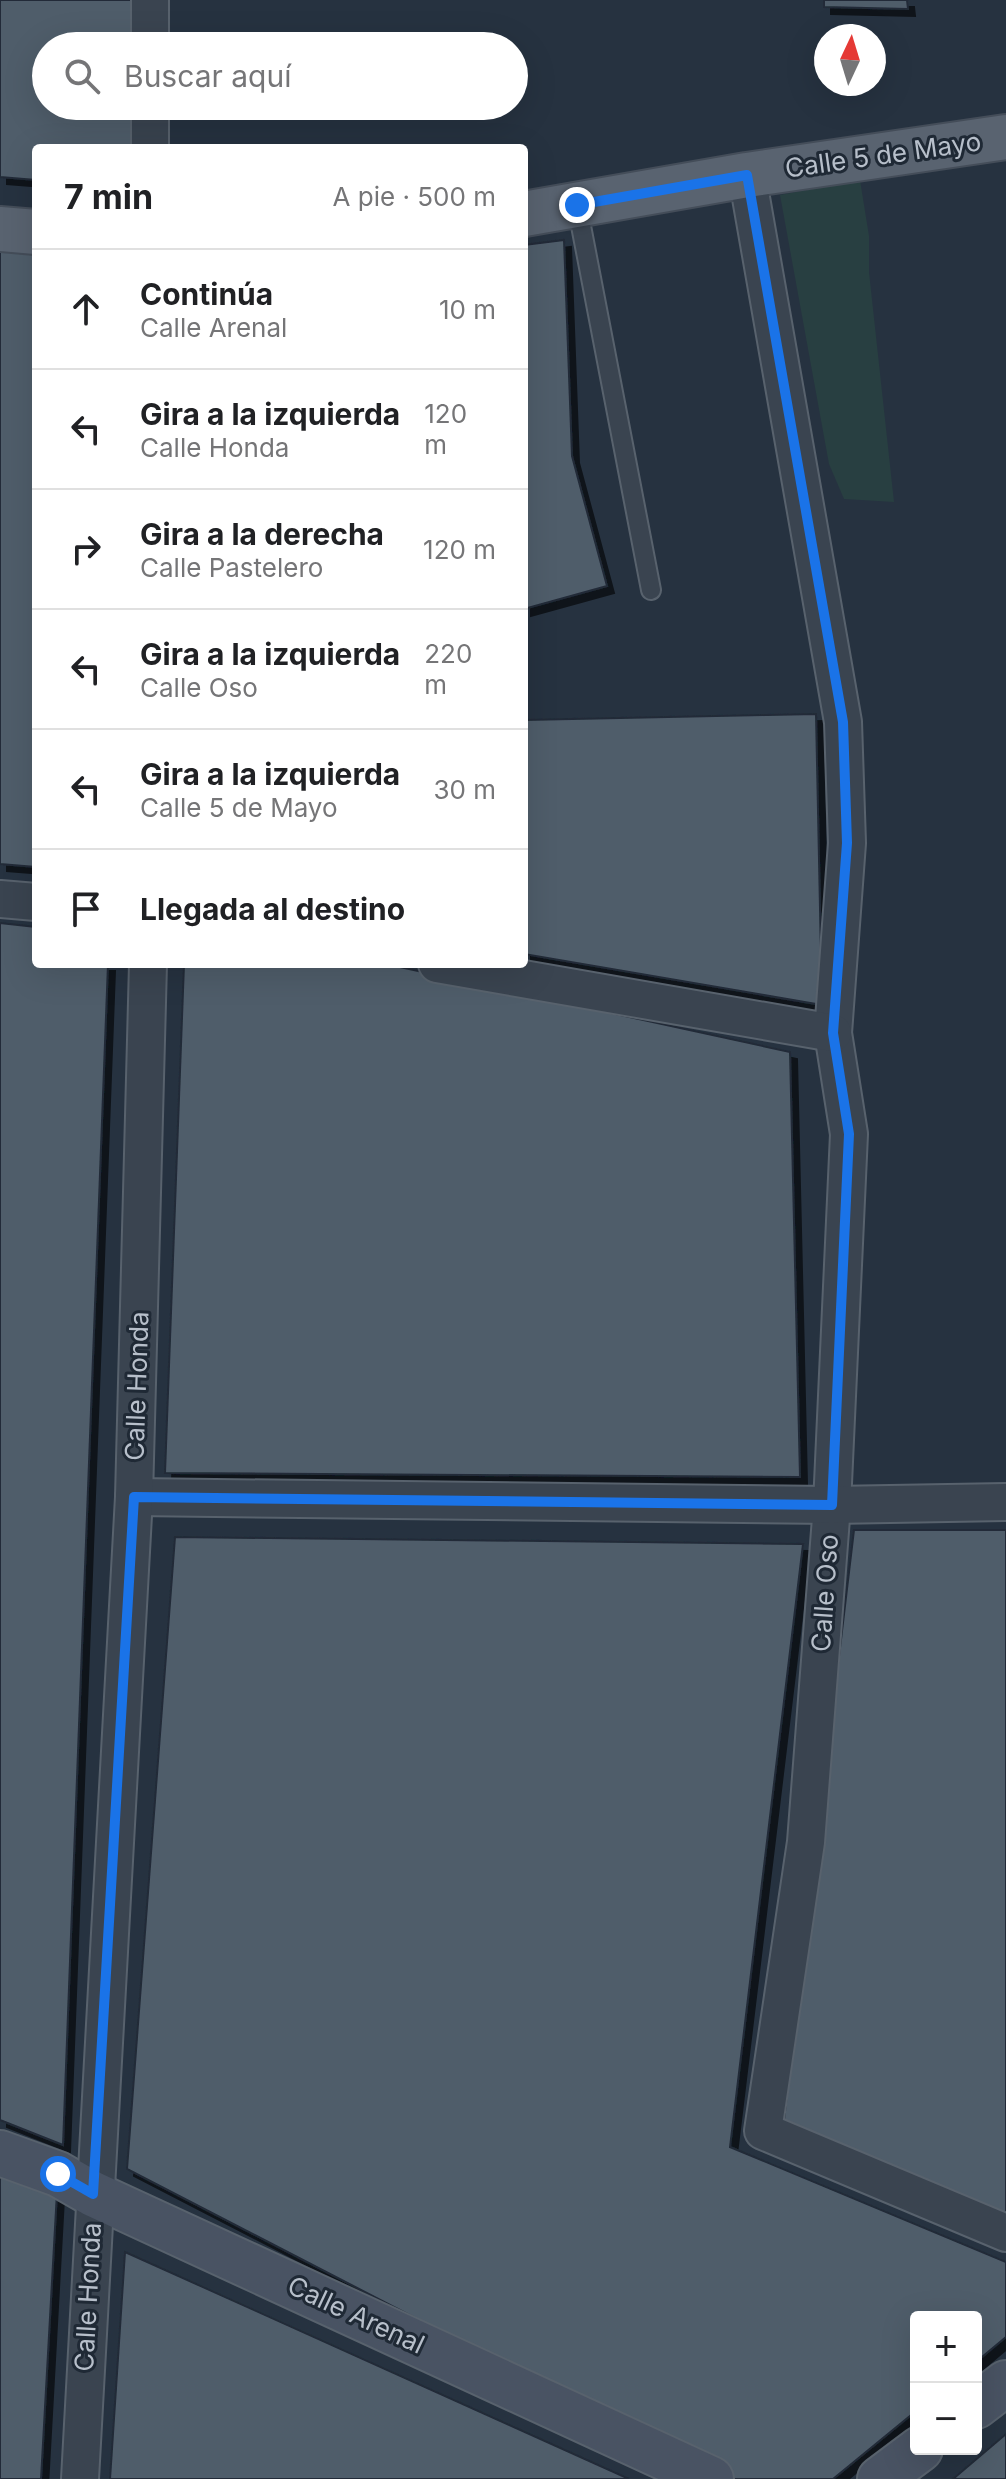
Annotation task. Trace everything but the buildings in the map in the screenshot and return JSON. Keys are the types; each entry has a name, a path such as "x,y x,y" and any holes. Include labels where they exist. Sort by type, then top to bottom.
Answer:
{"main road":[{"name":"Calle 5 de Mayo","path":"528,213 747,175 1006,137"},
{"path":"0,229 32,232"}],"street":[{"path":"150,0 150,32"},
{"path":"150,120 150,144"},
{"name":"Calle Oso","path":"747,175 843,722 847,843 833,1033 849,1134 832,1505 806,1842 763,2131 1006,2233"},
{"path":"0,899 32,902"},
{"name":"Calle Honda","path":"80,2479 93,2194 134,1497 148,968"},
{"path":"460,968 833,1033"},
{"path":"134,1497 832,1505 1006,1502"},
{"name":"Calle Arenal","path":"0,2153 58,2174 93,2194 711,2479"},
{"path":"982,2401 1006,2383"},
{"path":"880,2479 912,2455"}],"lane":[{"path":"577,205 651,590"}],"green space":[{"path":"860,180 869,236 869,272 894,502 844,499 829,464 780,195"}],"route":[{"path":"58,2174 93,2194 134,1497 832,1505 849,1134 833,1033 847,843 843,722 747,175 577,205"}]}
